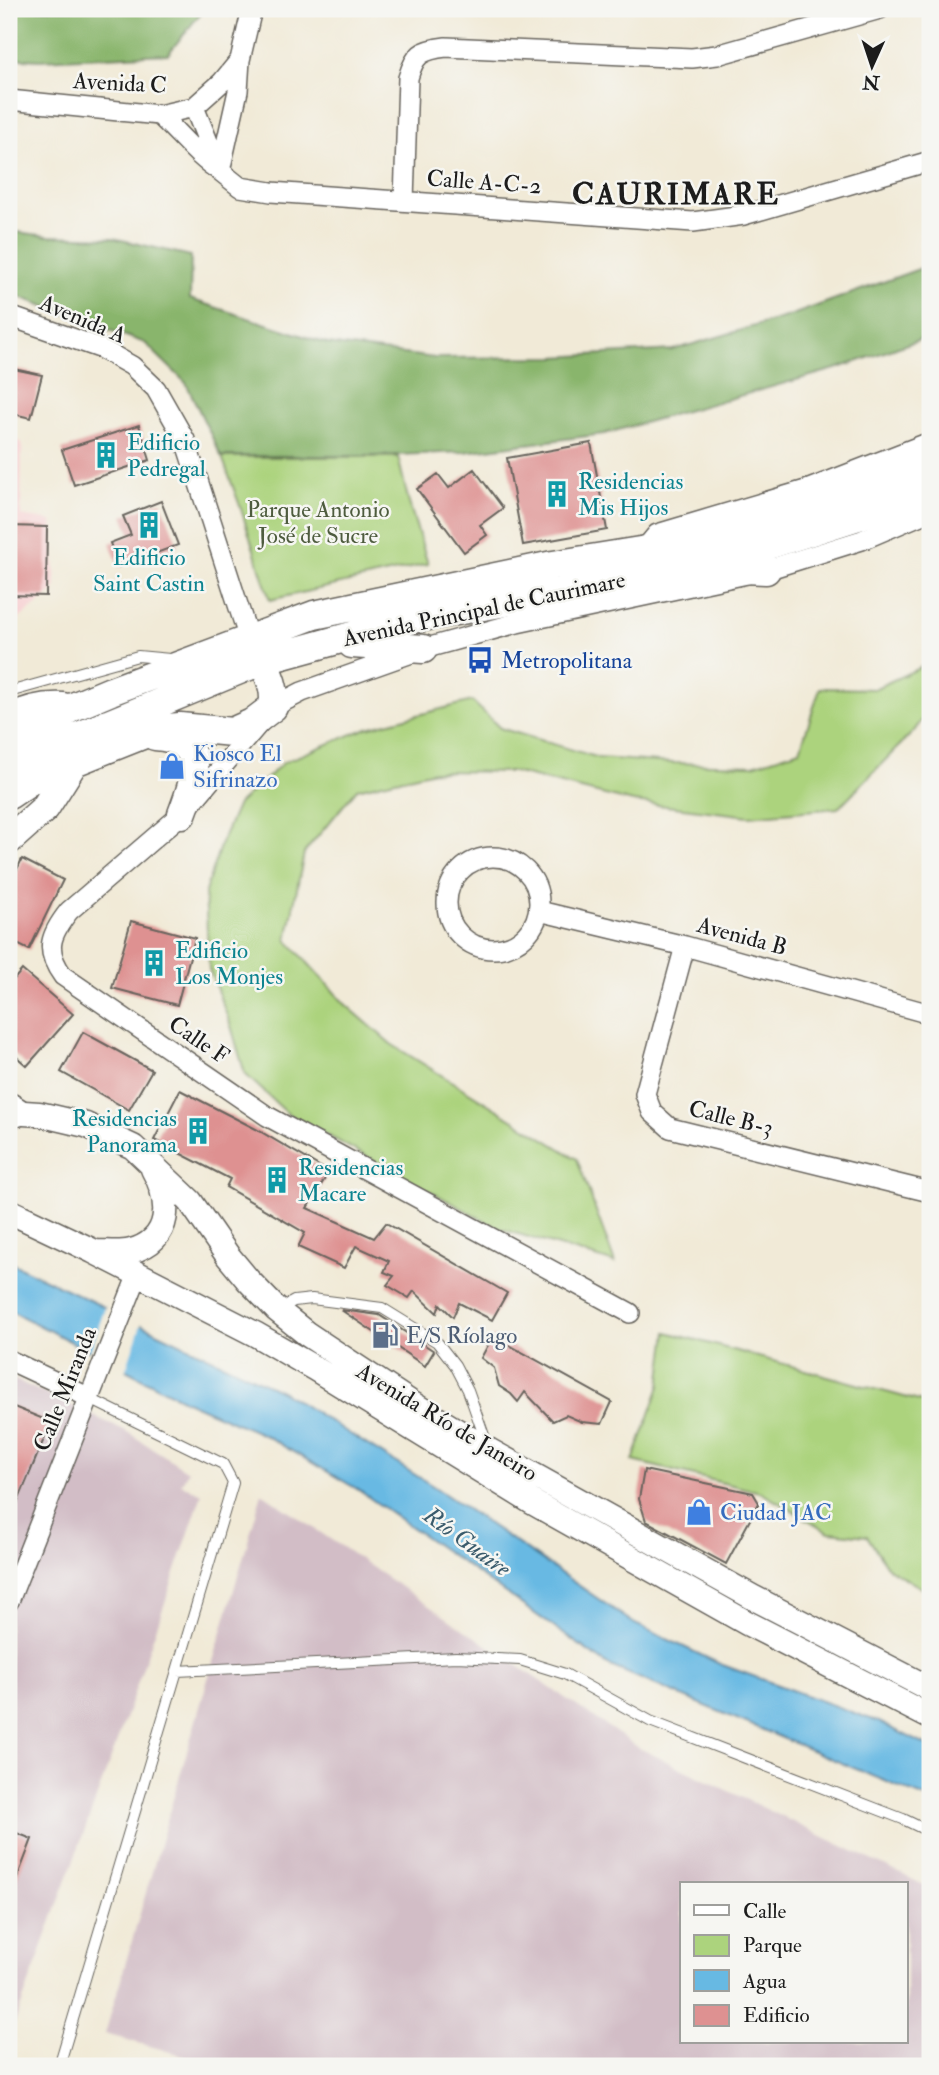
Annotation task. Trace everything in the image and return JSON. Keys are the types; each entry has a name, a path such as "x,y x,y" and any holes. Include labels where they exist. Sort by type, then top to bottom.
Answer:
{"main road":[{"name":"Avenida Principal de Caurimare","path":"9,772 50,748 255,650 314,615 553,565 696,542 767,523 930,460"},
{"name":"Avenida Principal de Caurimare","path":"9,745 73,707 191,661 255,650 321,643 418,618 700,567 820,529 930,489"},
{"path":"700,567 765,570"},
{"path":"9,795 34,778 158,729 180,727 232,732 252,723 274,707 274,688 255,650 268,640 506,590 526,597"},
{"path":"321,643 378,644 423,649"},
{"path":"9,719 47,706 73,707"},
{"path":"141,735 173,739 190,749 195,761 195,773 182,814"},
{"path":"9,840 45,808 74,762"}],"street":[{"name":"Avenida C","path":"9,100 159,115 194,107 222,82 240,60 252,9"},
{"name":"Calle A-C-2","path":"404,201 408,78 413,61 428,49 446,47 692,58 717,55 880,9"},
{"path":"220,170 238,91 240,60"},
{"path":"194,107 220,170"},
{"name":"Calle A-C-2","path":"159,115 208,163 240,187 250,189 694,222 744,215 930,161"},
{"name":"Avenida A","path":"9,316 100,348 132,366 156,389 185,440 255,650"},
{"name":"Avenida Principal de Caurimare","path":"642,552 657,534 809,489 930,442"},
{"name":"Avenida Principal de Caurimare","path":"274,707 334,679 423,649 517,623 765,570 862,540 930,511"},
{"name":"Calle F","path":"274,707 182,814 69,911 57,927 51,944 54,962 63,976 267,1116 630,1313"},
{"path":"493,856 509,859 521,866 532,878 539,893 539,911 531,930 521,940 513,945 489,949 474,945 461,937 451,924 446,901 451,883 465,866 474,860 493,856"},
{"name":"Avenida B","path":"539,911 685,946 930,1014"},
{"name":"Calle B-3","path":"685,946 645,1094 652,1112 670,1128 930,1192"},
{"name":"Avenida Río de Janeiro","path":"11,1110 86,1125 133,1147 190,1201 228,1256 277,1310 367,1375 490,1451 754,1598 930,1689"},
{"path":"138,1274 166,1219 160,1181 148,1160"},
{"name":"Avenida Río de Janeiro","path":"9,1210 245,1329 314,1368 532,1502 747,1623 930,1717"},
{"path":"93,1251 130,1252 151,1241 162,1229"},
{"name":"Calle Miranda","path":"9,1601 138,1274"},
{"path":"9,1360 90,1394"}],"lane":[{"path":"9,692 138,656 191,661"},
{"path":"277,1310 294,1301 312,1298 382,1308 437,1342 455,1366 468,1390 490,1451"},
{"path":"59,2066 233,1483 223,1464 90,1394"},
{"path":"177,1671 456,1657 520,1660 565,1674 649,1721 930,1832"}],"shaded area":[{"path":"9,439 22,442 21,516 52,521 56,589 9,627"},
{"path":"9,1377 124,1430 188,1471 181,1484 202,1494 129,1708 9,2039"},
{"path":"262,1493 639,1748 930,1888 930,2066 223,2066 105,2034"}],"green space":[{"path":"9,9 204,9 168,54 39,60 9,58"},
{"path":"9,231 48,236 113,238 191,256 190,299 328,344 435,358 554,357 673,350 789,316 930,265 930,336 839,368 604,434 464,452 375,456 221,456 186,383 145,343 9,293"},
{"name":"Parque Antonio José de Sucre","path":"222,457 398,457 428,564 270,600"},
{"path":"930,663 930,709 914,731 838,808 749,816 633,802 513,772 434,771 357,789 304,853 287,940 345,1004 391,1044 577,1159 615,1263 498,1228 288,1114 245,1074 231,1026 209,969 205,892 221,843 238,804 284,762 367,728 472,701 500,728 599,758 753,765 800,750 820,688 874,689"},
{"path":"667,1332 930,1404 930,1593 888,1568 867,1536 829,1532 760,1492 633,1461 660,1386"}],"water":[{"name":"Río Guaire","path":"9,1262 281,1391 433,1486 635,1624 720,1664 879,1722 930,1747 930,1800 608,1665 357,1489 266,1436 186,1401 9,1310"}],"pier":[{"path":"106,1305 142,1322 125,1372 89,1354"}],"building":[{"path":"9,368 42,375 31,418 9,413"},
{"name":"Edificio Pedregal","path":"139,425 150,460 74,485 62,450"},
{"name":"Residencias Mis Hijos","path":"591,443 607,530 523,545 507,458"},
{"path":"474,469 503,508 480,525 487,535 464,552 417,489 438,474 449,488"},
{"name":"Edificio Saint Castin","path":"161,501 178,545 119,567 110,543 131,535 123,516"},
{"path":"9,526 47,527 46,596 9,595"},
{"path":"22,859 63,880 29,950 9,940 9,886"},
{"name":"Edificio Los Monjes","path":"131,921 195,938 177,1005 112,988"},
{"path":"22,970 73,1014 27,1066 9,1050 9,985"},
{"path":"83,1032 152,1070 129,1110 61,1072"},
{"path":"180,1090 256,1129 329,1172 307,1208 374,1238 386,1223 507,1293 492,1320 459,1303 453,1317 440,1304 437,1313 414,1291 409,1298 387,1285 394,1276 384,1272 389,1261 356,1246 344,1268 298,1247 305,1233 226,1187 230,1179 154,1140"},
{"path":"341,1310 379,1315 434,1351 425,1366"},
{"path":"493,1336 612,1402 602,1424 582,1422 566,1415 553,1421 525,1392 518,1402 499,1386 494,1368 481,1358"},
{"path":"9,1405 51,1422 9,1523"},
{"name":"Ciudad JAC","path":"644,1470 753,1493 759,1503 726,1564 646,1521 639,1499"},
{"path":"9,1830 32,1839 10,1897 9,1897"}],"place":[{"name":"Edificio Pedregal","path":"106,455"},
{"name":"Residencias Mis Hijos","path":"557,494"},
{"name":"Edificio Saint Castin","path":"149,525"},
{"name":"Metropolitana","path":"480,660"},
{"name":"Kiosco El Sifrinazo","path":"172,766"},
{"name":"Edificio Los Monjes","path":"154,963"},
{"name":"Residencias Panorama","path":"198,1131"},
{"name":"Residencias Macare","path":"277,1180"},
{"name":"E/S Ríolago","path":"385,1335"},
{"name":"Ciudad JAC","path":"699,1512"}],"district":[{"name":"CAURIMARE","path":"676,194"}]}
